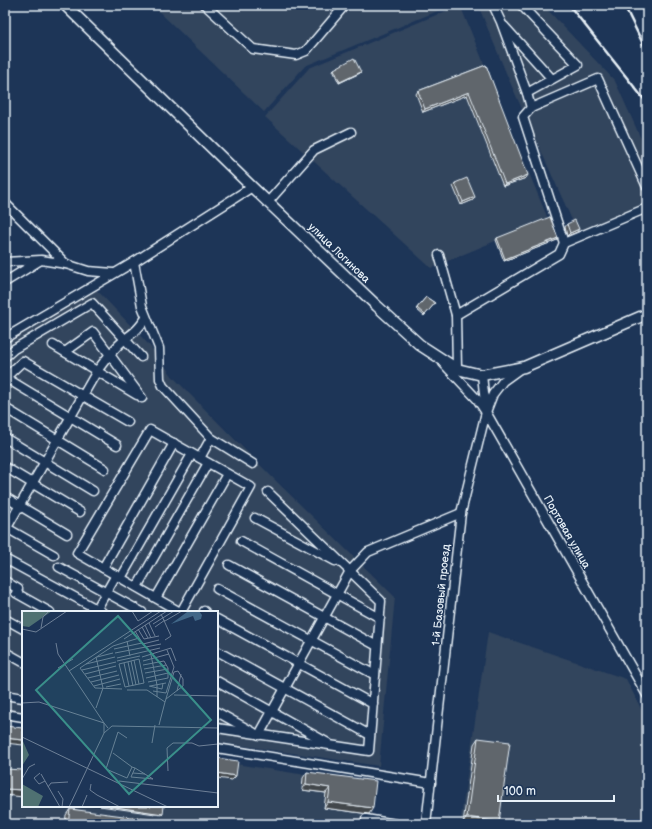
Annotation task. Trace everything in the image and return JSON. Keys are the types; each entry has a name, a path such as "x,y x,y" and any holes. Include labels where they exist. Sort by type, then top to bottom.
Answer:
{"main road":[{"name":"улица Логинова","path":"65,5 252,187 420,345 440,360 457,370 482,375 524,367 647,314"}],"street":[{"path":"205,5 253,49 296,55 306,51 345,5"},
{"path":"493,5 501,22 531,108"},
{"path":"521,5 578,65 527,93"},
{"path":"501,22 552,79"},
{"path":"564,243 523,117 531,108 598,79 647,187"},
{"path":"268,202 314,150 351,132"},
{"path":"5,338 134,262 252,187"},
{"path":"5,203 66,264"},
{"path":"456,315 558,254 564,243 647,208"},
{"path":"440,255 456,315 457,370"},
{"path":"5,262 41,260 66,264 88,271 114,273"},
{"path":"5,282 41,260"},
{"path":"134,262 142,306 159,348 160,379 163,386 211,438 253,464"},
{"path":"5,357 14,349 92,303 141,357"},
{"path":"54,555 6,529 97,371 109,354 137,332 146,318"},
{"path":"53,345 142,398 92,332 65,352"},
{"path":"117,445 5,378 23,360 128,422"},
{"path":"440,360 477,399 486,412"},
{"path":"486,412 493,394 502,381 524,367"},
{"name":"Портовая улица","path":"482,375 486,412 647,695"},
{"path":"5,408 105,469"},
{"name":"1-й Базовый проезд","path":"426,824 461,513 486,412"},
{"path":"178,611 77,553 150,430 251,487 181,611"},
{"path":"5,438 93,491"},
{"path":"137,587 204,461 211,438"},
{"path":"102,568 174,443"},
{"path":"5,559 98,611 106,592 118,577 192,454"},
{"path":"5,467 80,512"},
{"path":"156,598 227,474"},
{"path":"218,728 369,751 381,600 268,492"},
{"path":"5,497 67,534"},
{"path":"258,735 337,594 348,569 368,552 461,513"},
{"path":"255,518 348,569"},
{"path":"241,541 380,618"},
{"path":"229,565 377,646"},
{"path":"59,567 140,611"},
{"path":"5,581 18,589 16,593 48,611"},
{"path":"217,588 375,675"},
{"path":"5,619 22,628"},
{"path":"218,620 373,704"},
{"path":"5,652 22,661"},
{"path":"218,652 370,734"},
{"path":"218,682 333,746"},
{"path":"5,695 22,698"},
{"path":"218,713 258,735"},
{"path":"5,714 22,717"},
{"path":"218,748 431,783"},
{"path":"366,819 396,824"}],"shaded area":[{"path":"152,5 452,5 305,66 264,112"},
{"path":"460,5 548,219 431,268 265,117 309,68"},
{"path":"478,5 543,5 615,81 647,152 647,212 581,240 509,80"},
{"path":"95,288 151,347 173,377 272,477 395,597 379,766 218,742 218,611 22,611 22,712 5,709 5,342"},
{"path":"488,632 626,679 647,720 647,824 460,824"},
{"path":"5,727 22,730 22,807 218,807 218,761 376,786 370,824 5,824"}],"building":[{"path":"354,58 361,72 340,82 334,69"},
{"path":"486,65 528,175 505,184 469,92 425,109 418,91"},
{"path":"467,178 475,197 463,202 455,183"},
{"path":"550,217 558,238 505,259 497,238"},
{"path":"575,220 579,229 570,233 567,224"},
{"path":"426,297 435,303 425,315 417,308"},
{"path":"5,726 22,728 22,740 5,738"},
{"path":"478,738 510,742 499,822 467,817"},
{"path":"218,758 238,761 236,776 218,773"},
{"path":"5,769 22,770 22,790 5,789"},
{"path":"307,772 376,781 373,808 328,802 330,788 306,784"},
{"path":"116,807 164,807 163,814"},
{"path":"70,809 154,820 154,824 68,824"},
{"path":"209,821 224,824 209,824"}],"railway":[{"path":"569,5 647,103"},
{"path":"624,5 647,52"}]}
